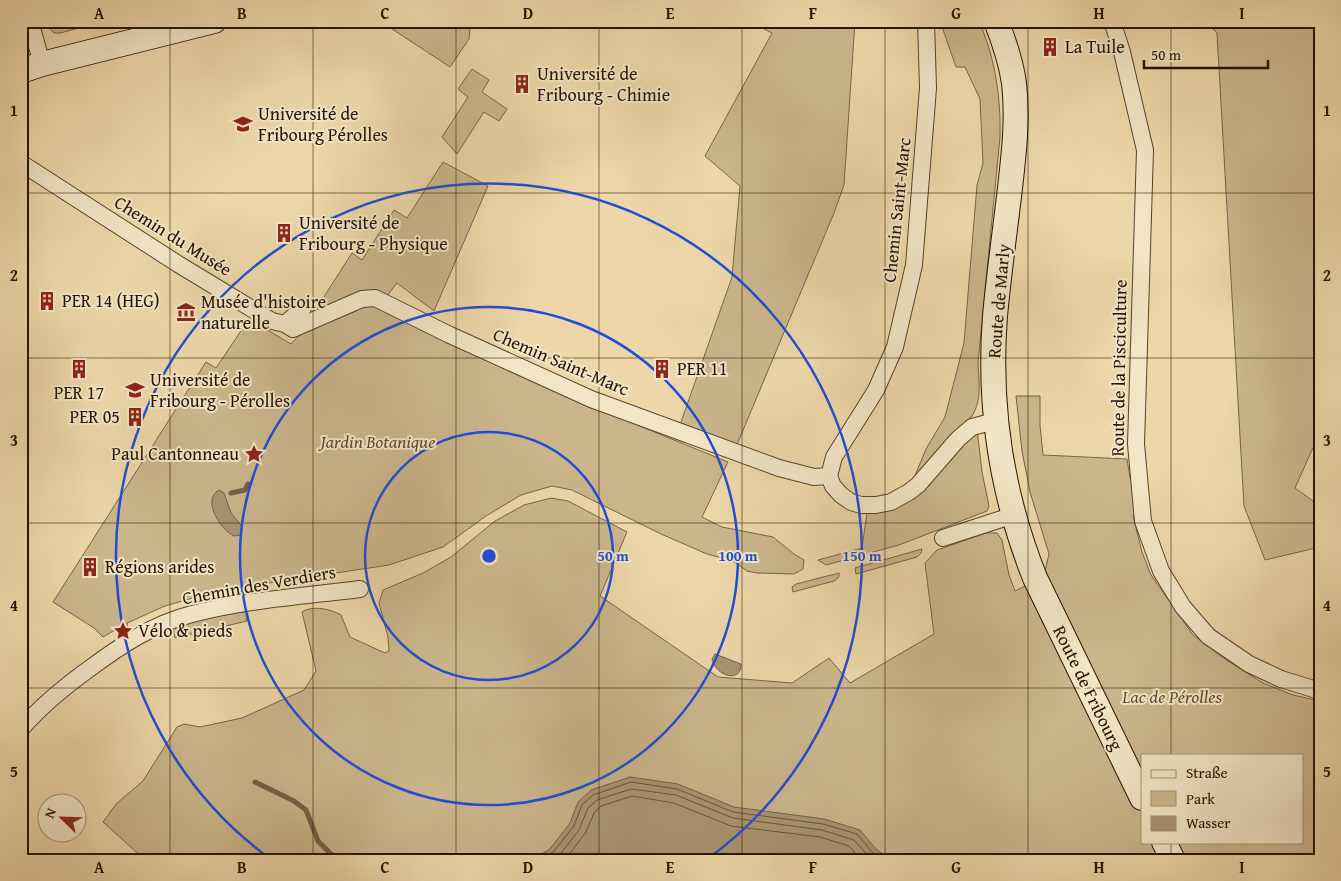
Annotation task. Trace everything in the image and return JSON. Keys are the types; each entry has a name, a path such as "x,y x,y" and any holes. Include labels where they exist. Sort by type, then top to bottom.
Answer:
{"main road":[{"path":"21,78 32,67 214,21"},
{"name":"Route de Marly","path":"996,21 1014,83 1016,140 995,316 993,391 995,421 1005,482 1024,551 1035,578"},
{"name":"Route de Fribourg","path":"1035,578 1141,796"},
{"path":"1165,844 1173,860"}],"street":[{"path":"30,21 32,67"},
{"name":"Chemin Saint-Marc","path":"285,324 294,329 300,328 312,320 362,299 375,298 455,338 591,398 779,468 814,477 829,476 834,457 876,390 896,347 914,265 928,88 926,21"},
{"name":"Route de la Pisciculture","path":"1112,21 1122,52 1145,150 1136,444 1144,521 1161,571 1183,607 1208,636 1249,664 1281,679 1320,691"},
{"name":"Chemin du Musée","path":"21,163 272,322 285,324"},
{"path":"285,324 302,308"},
{"path":"829,476 833,486 851,502 869,505 891,502 918,485 958,439 972,426 995,421"},
{"path":"943,538 1014,515"},
{"name":"Chemin des Verdiers","path":"21,730 36,712 60,690 139,634 190,614 360,589"}],"green space":[{"path":"48,21 102,22 54,33 50,29"},
{"path":"380,21 464,21 470,30 469,39 450,67"},
{"path":"748,21 855,21 844,185 736,447 680,425 732,277 740,186 705,156 772,33"},
{"path":"936,21 979,21 985,35 996,78 1000,137 978,363 979,391 977,404 972,416 914,478 926,449 945,417 964,343 977,185 983,163 980,99 965,67 956,67 941,24 937,25"},
{"path":"1205,21 1320,21 1320,432 1295,488 1320,506 1320,547 1265,560 1244,506 1217,33"},
{"path":"472,69 489,80 482,92 507,109 499,121 484,112 457,154 442,137 468,97 458,89"},
{"path":"443,162 488,186 434,311 397,283 386,297 313,314 352,253 362,260 394,210 407,218"},
{"name":"Jardin Botanique","path":"363,306 376,307 569,397 728,462 702,517 722,527 773,537 804,560 803,569 794,574 747,571 733,561 707,554 661,534 572,490 552,486 521,495 486,516 443,547 389,565 243,587 193,598 165,606 127,623 128,633 124,636 115,630 103,637 94,628 53,602 206,362 216,368 249,319 291,344 306,328"},
{"name":"Lac de Pérolles","path":"1016,396 1040,396 1043,455 1127,459 1130,478 1135,484 1139,508 1133,516 1142,552 1151,575 1193,635 1225,659 1263,683 1293,695 1320,701 1320,860 145,860 103,822 116,804 143,781 177,727 184,724 200,727 242,718 304,690 316,671 302,612 316,608 337,613 341,615 350,637 385,653 389,651 388,637 379,603 383,590 423,573 451,557 495,521 524,505 551,498 568,501 627,532 600,596 718,677 792,683 829,658 850,683 934,634 925,563 937,550 986,533 997,533 1002,540 1009,575 1015,591 1047,575 1045,571 1049,554 1030,492 1022,451"},
{"path":"977,429 982,472 989,506 987,511 899,545 826,565 818,560 862,548 867,513 900,506 913,498"},
{"path":"922,549 917,557 856,574 855,568"},
{"path":"839,573 839,577 834,581 793,592 792,587 796,584"},
{"path":"236,612 246,612 247,621 175,638 174,626"}],"water":[{"path":"219,490 224,493 231,513 241,525 240,535 234,536 229,533 215,514 212,501 214,495"},
{"path":"715,654 741,664 737,674 733,676 723,674 718,670 712,659"},
{"path":"630,777 678,784 734,807 824,819 860,830 875,848 890,860 535,860 550,849 570,823 578,802 591,790"}],"waterway":[{"path":"231,493 245,490 248,484"},
{"path":"255,782 294,801 306,810 318,841 333,856 334,860"}],"place":[{"name":"La Tuile","path":"1050,47"},
{"name":"Université de Fribourg - Chimie","path":"522,84"},
{"name":"Université de Fribourg Pérolles","path":"243,124"},
{"name":"Université de Fribourg - Physique","path":"284,233"},
{"name":"PER 14 (HEG)","path":"47,301"},
{"name":"Musée d'histoire naturelle","path":"186,312"},
{"name":"PER 17","path":"79,369"},
{"name":"PER 11","path":"662,369"},
{"name":"Université de Fribourg - Pérolles","path":"135,390"},
{"name":"PER 05","path":"135,417"},
{"name":"Paul Cantonneau","path":"254,454"},
{"name":"Régions arides","path":"90,567"},
{"name":"Vélo & pieds","path":"123,631"}]}
